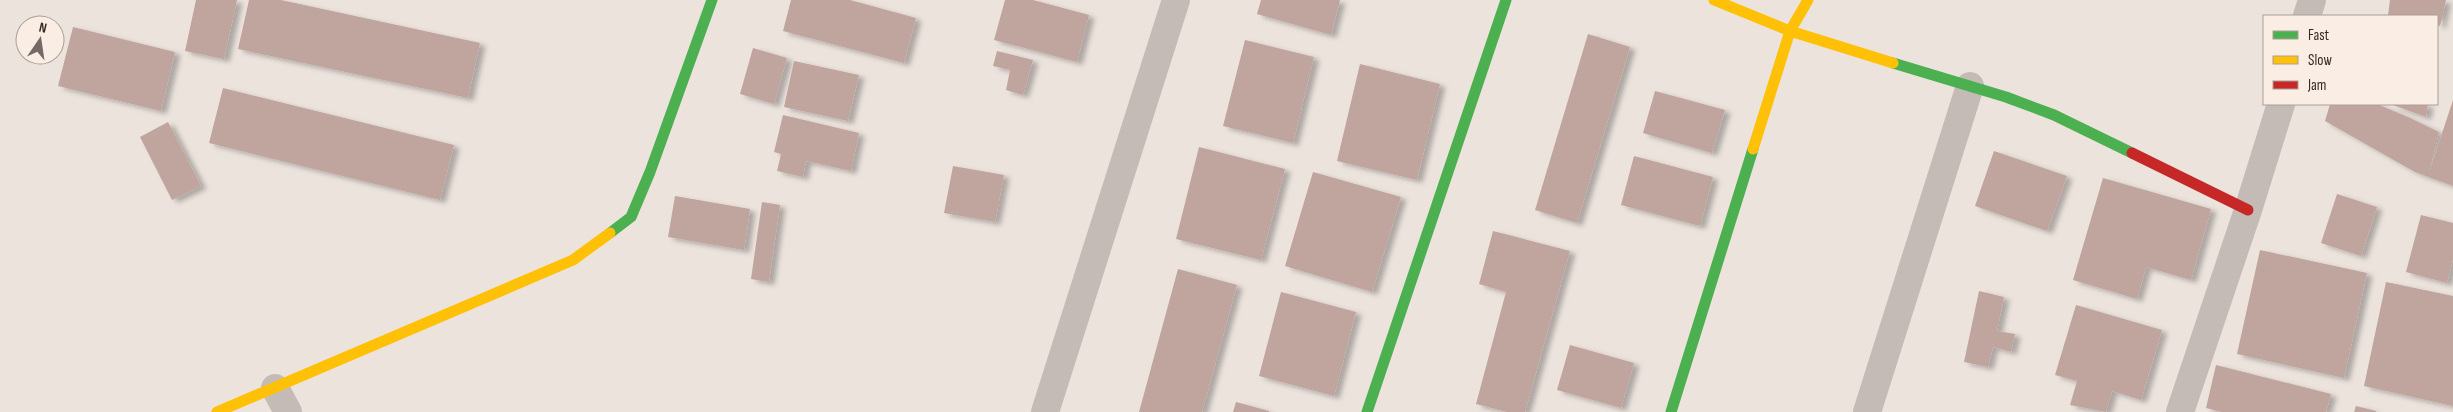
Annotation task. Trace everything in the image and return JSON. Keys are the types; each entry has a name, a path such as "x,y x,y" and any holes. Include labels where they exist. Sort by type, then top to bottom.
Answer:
{"street":[{"path":"217,412 573,260 631,217 650,172 712,0"},
{"path":"1045,412 1176,0"},
{"path":"1366,412 1506,0"},
{"path":"1714,0 1790,32 2006,97 2054,115 2248,210"},
{"path":"1672,412 1790,32 1808,0"},
{"path":"2307,15 2312,0"},
{"path":"1867,412 1970,86"},
{"path":"2180,412 2248,210 2281,105"},
{"path":"275,388 288,412"}],"building":[{"path":"196,0 237,0 224,59 185,51"},
{"path":"249,0 281,0 480,43 468,98 238,49"},
{"path":"791,0 850,0 916,18 904,63 783,31"},
{"path":"1005,0 1033,0 1089,15 1077,62 994,40"},
{"path":"1261,0 1340,0 1331,35 1257,14"},
{"path":"2390,0 2446,0 2440,26 2438,25 2438,15 2388,15"},
{"path":"73,27 175,52 161,111 58,86 63,65 65,65"},
{"path":"1588,34 1630,47 1577,223 1535,210"},
{"path":"1245,40 1314,57 1293,143 1223,126"},
{"path":"753,48 787,58 774,104 740,94"},
{"path":"997,51 1033,60 1023,95 1006,90 1010,70 993,66"},
{"path":"794,61 859,75 848,121 784,107"},
{"path":"1360,64 1440,84 1417,180 1337,161"},
{"path":"223,88 454,145 440,200 209,143"},
{"path":"1655,91 1725,110 1712,153 1643,133"},
{"path":"2453,100 2453,186 2415,172 2325,121 2330,105 2379,105 2439,132 2429,173"},
{"path":"2393,105 2428,105 2426,117"},
{"path":"783,115 859,133 851,171 806,161 803,177 777,171 781,154 774,152"},
{"path":"168,122 201,186 172,200 140,137"},
{"path":"1199,147 1285,169 1261,260 1176,239"},
{"path":"1994,151 2067,176 2047,231 1975,206"},
{"path":"1634,156 1713,177 1700,226 1621,205"},
{"path":"953,166 1004,175 995,222 944,213"},
{"path":"1313,172 1401,197 1372,292 1285,266"},
{"path":"2103,178 2211,209 2191,280 2146,267 2137,299 2073,280"},
{"path":"2337,194 2377,207 2361,256 2321,243"},
{"path":"675,196 750,209 744,250 668,237"},
{"path":"762,202 780,205 769,282 751,279"},
{"path":"2421,215 2453,223 2453,259 2447,283 2406,272"},
{"path":"1493,231 1570,251 1525,412 1507,412 1476,404 1506,292 1479,284"},
{"path":"2260,250 2367,273 2344,378 2237,354"},
{"path":"1178,269 1237,285 1202,412 1139,412"},
{"path":"2386,282 2453,296 2453,406 2364,386"},
{"path":"1979,291 2004,297 1997,331 2015,334 2011,352 1993,347 1988,367 1964,362"},
{"path":"1281,292 1356,312 1334,396 1259,376"},
{"path":"2076,305 2162,330 2141,400 2112,391 2106,412 2070,405 2077,381 2055,375"},
{"path":"1570,345 1634,363 1621,408 1557,390"},
{"path":"2216,365 2331,394 2326,412 2222,412 2206,408"},
{"path":"1236,402 1269,411 1269,412 1233,412"},
{"path":"2356,406 2376,411 2376,412 2354,412"}],"traffic: fast":[{"path":"610,233 631,217 650,172 712,0"},
{"path":"1367,412 1506,0"},
{"path":"1893,63 2006,97 2054,115 2132,153"},
{"path":"1671,412 1753,149"}],"traffic: slow":[{"path":"1714,0 1790,31 1893,63"},
{"path":"1753,149 1790,31 1808,0"},
{"path":"217,412 573,260 610,233"}],"traffic: jam":[{"path":"2132,153 2248,210"}]}
